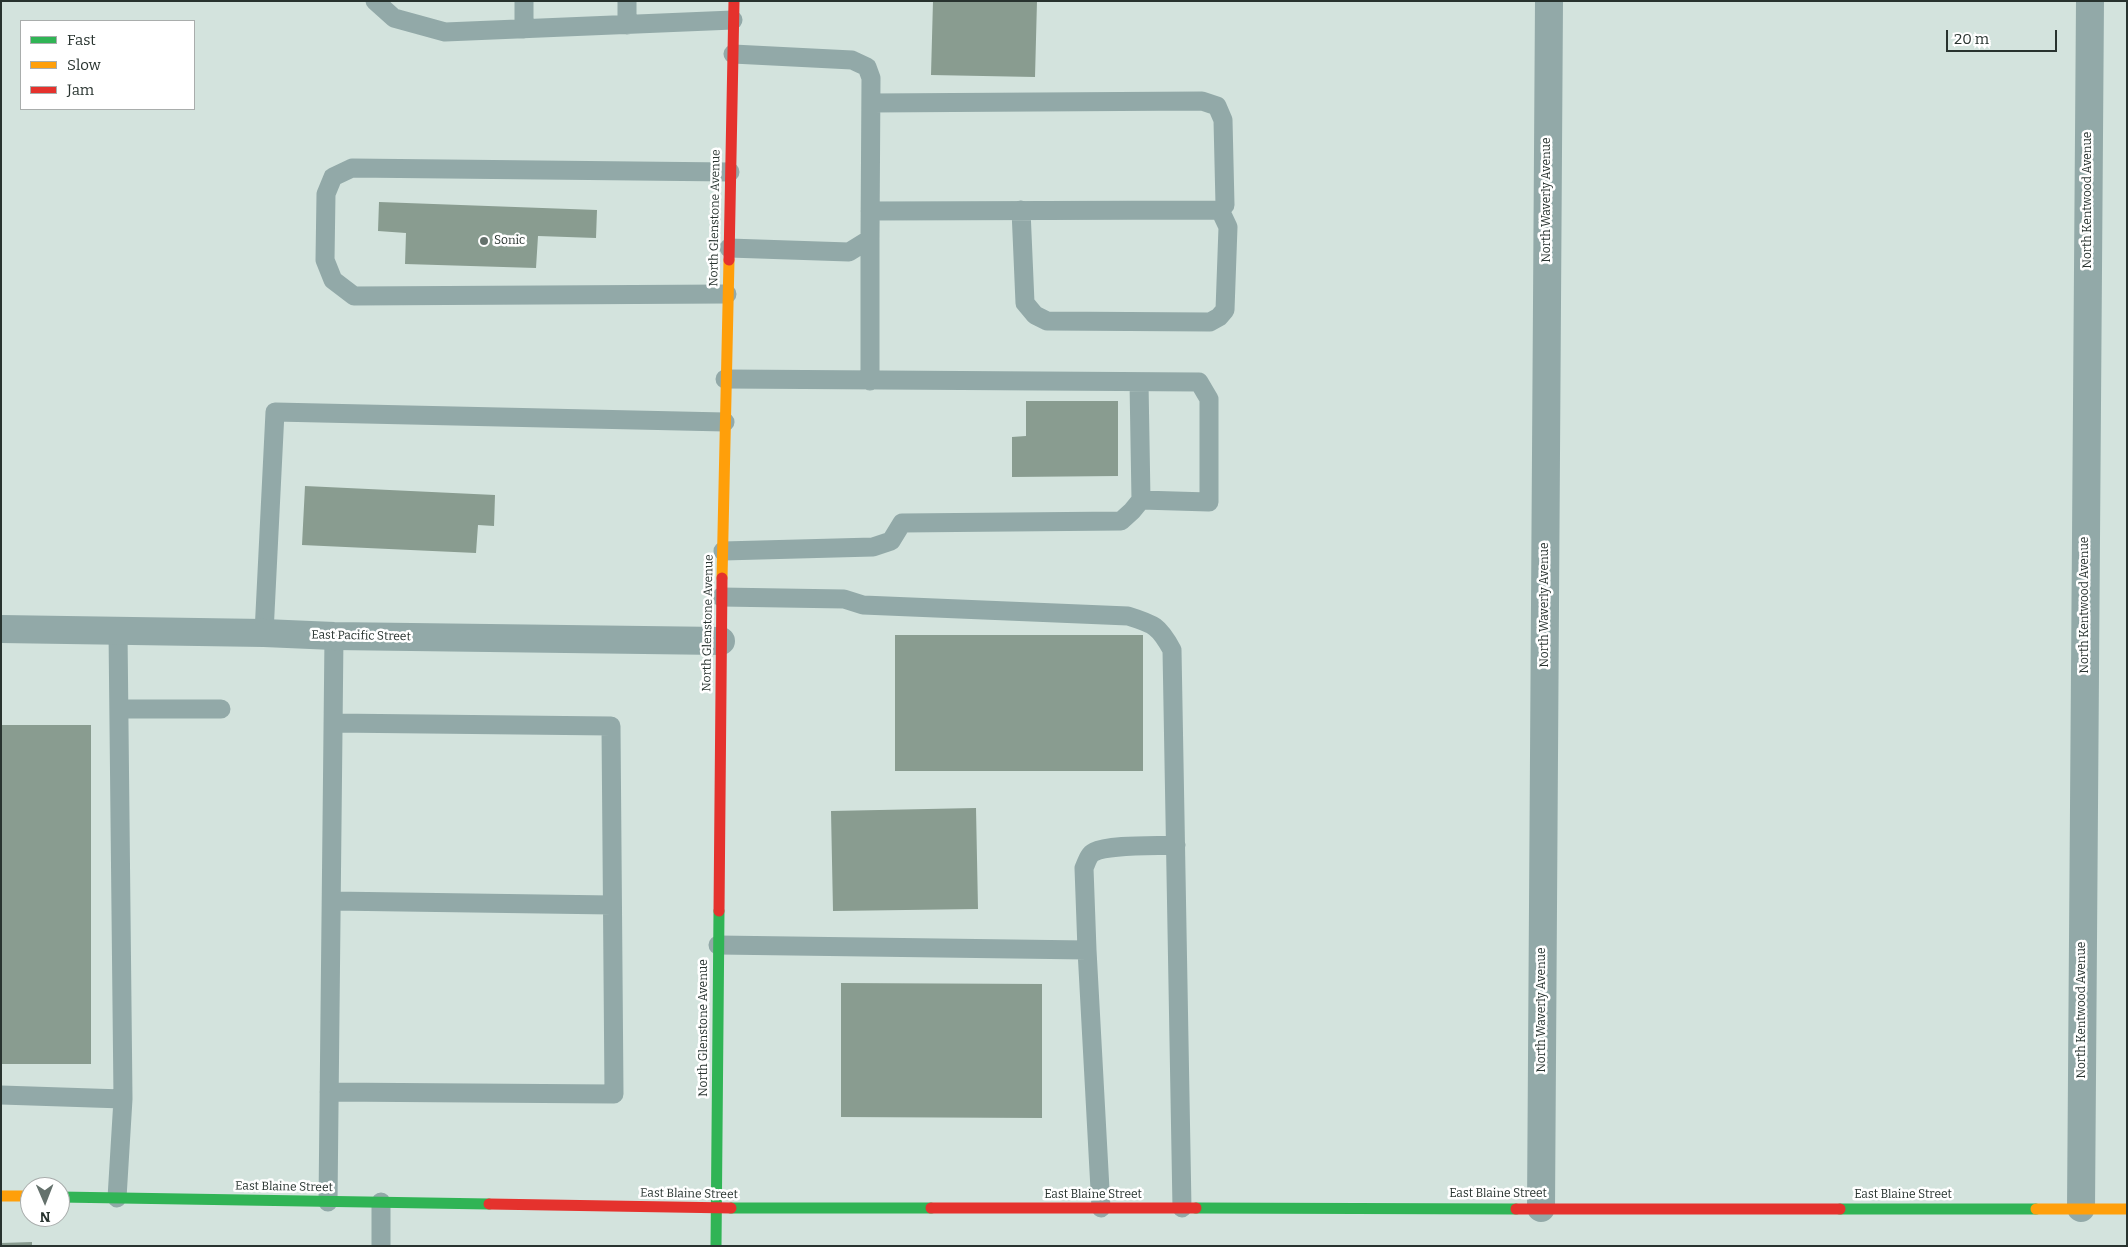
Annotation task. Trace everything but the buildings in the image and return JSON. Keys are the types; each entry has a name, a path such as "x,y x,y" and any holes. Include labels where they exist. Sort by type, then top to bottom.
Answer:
{"street":[{"name":"North Glenstone Avenue","path":"716,1246 721,596 734,1"},
{"name":"North Waverly Avenue","path":"1541,1208 1549,1"},
{"name":"North Kentwood Avenue","path":"2081,1208 2090,1"},
{"name":"East Pacific Street","path":"1,629 721,641"},
{"path":"1,1196 20,1196"},
{"name":"East Blaine Street","path":"70,1197 716,1208 2127,1209"}],"lane":[{"path":"375,1 394,18 445,32 734,20"},
{"path":"524,1 524,29"},
{"path":"627,1 627,25"},
{"path":"733,54 852,60 868,66 871,78 870,381"},
{"path":"870,211 1220,210 1225,205 1223,120 1217,106 1202,101 871,103"},
{"path":"727,294 354,296 334,280 325,260 326,194 333,177 352,168 730,172"},
{"path":"1021,210 1025,303 1035,315 1047,321 1210,322 1219,317 1225,310 1228,228 1220,210"},
{"path":"729,248 849,252 870,239"},
{"path":"726,380 1199,382 1208,399 1209,502 1141,500"},
{"path":"723,551 873,546 892,541 902,523 1121,521 1141,500 1139,382"},
{"path":"264,633 275,412 725,422"},
{"path":"721,596 844,599 863,605 1128,616 1146,621 1162,632 1172,650 1182,1208"},
{"path":"118,631 123,1099 118,1198"},
{"path":"328,1202 334,636"},
{"path":"119,709 222,709"},
{"path":"329,1092 614,1094 611,726 333,723"},
{"path":"1101,1208 1084,868 1089,857 1094,852 1109,848 1176,845"},
{"path":"332,901 612,905"},
{"path":"718,945 1087,950"},
{"path":"1,1095 123,1099"},
{"path":"381,1202 381,1246"}],"traffic: fast":[{"path":"716,1246 719,911"},
{"path":"70,1197 489,1204"},
{"path":"731,1208 931,1208"},
{"path":"1196,1208 1516,1209"},
{"path":"1840,1209 2036,1209"}],"traffic: slow":[{"path":"722,578 729,260"},
{"path":"1,1196 20,1196"},
{"path":"2036,1209 2127,1209"}],"traffic: jam":[{"path":"729,260 734,1"},
{"path":"719,911 722,578"},
{"path":"489,1204 731,1208"},
{"path":"931,1208 1196,1208"},
{"path":"1516,1209 1840,1209"}],"place":[{"name":"Sonic","path":"484,241"}]}
